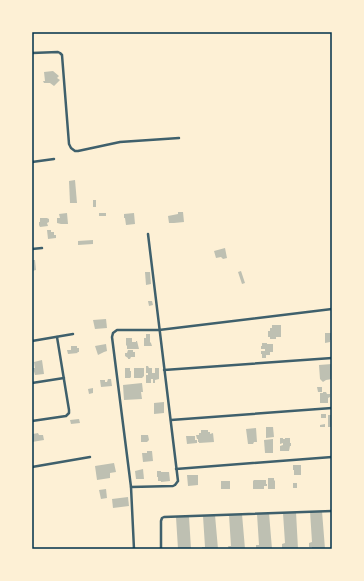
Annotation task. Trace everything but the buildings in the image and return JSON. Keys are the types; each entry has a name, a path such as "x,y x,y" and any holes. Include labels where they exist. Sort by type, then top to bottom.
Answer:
{"street":[{"path":"32,53 60,52 62,55 69,144 73,150 80,151 106,144 126,141 179,138"},
{"path":"32,162 54,159"},
{"path":"131,488 175,485 178,481 148,234"},
{"path":"32,249 42,248"},
{"path":"134,549 131,488 112,335 114,332 117,330 159,330 332,309"},
{"path":"32,341 73,334"},
{"path":"32,422 68,415 69,412 57,337"},
{"path":"164,370 332,358"},
{"path":"32,383 64,378"},
{"path":"170,420 332,408"},
{"path":"32,467 90,457"},
{"path":"176,469 332,457"},
{"path":"161,549 161,521 164,516 332,511"}]}
